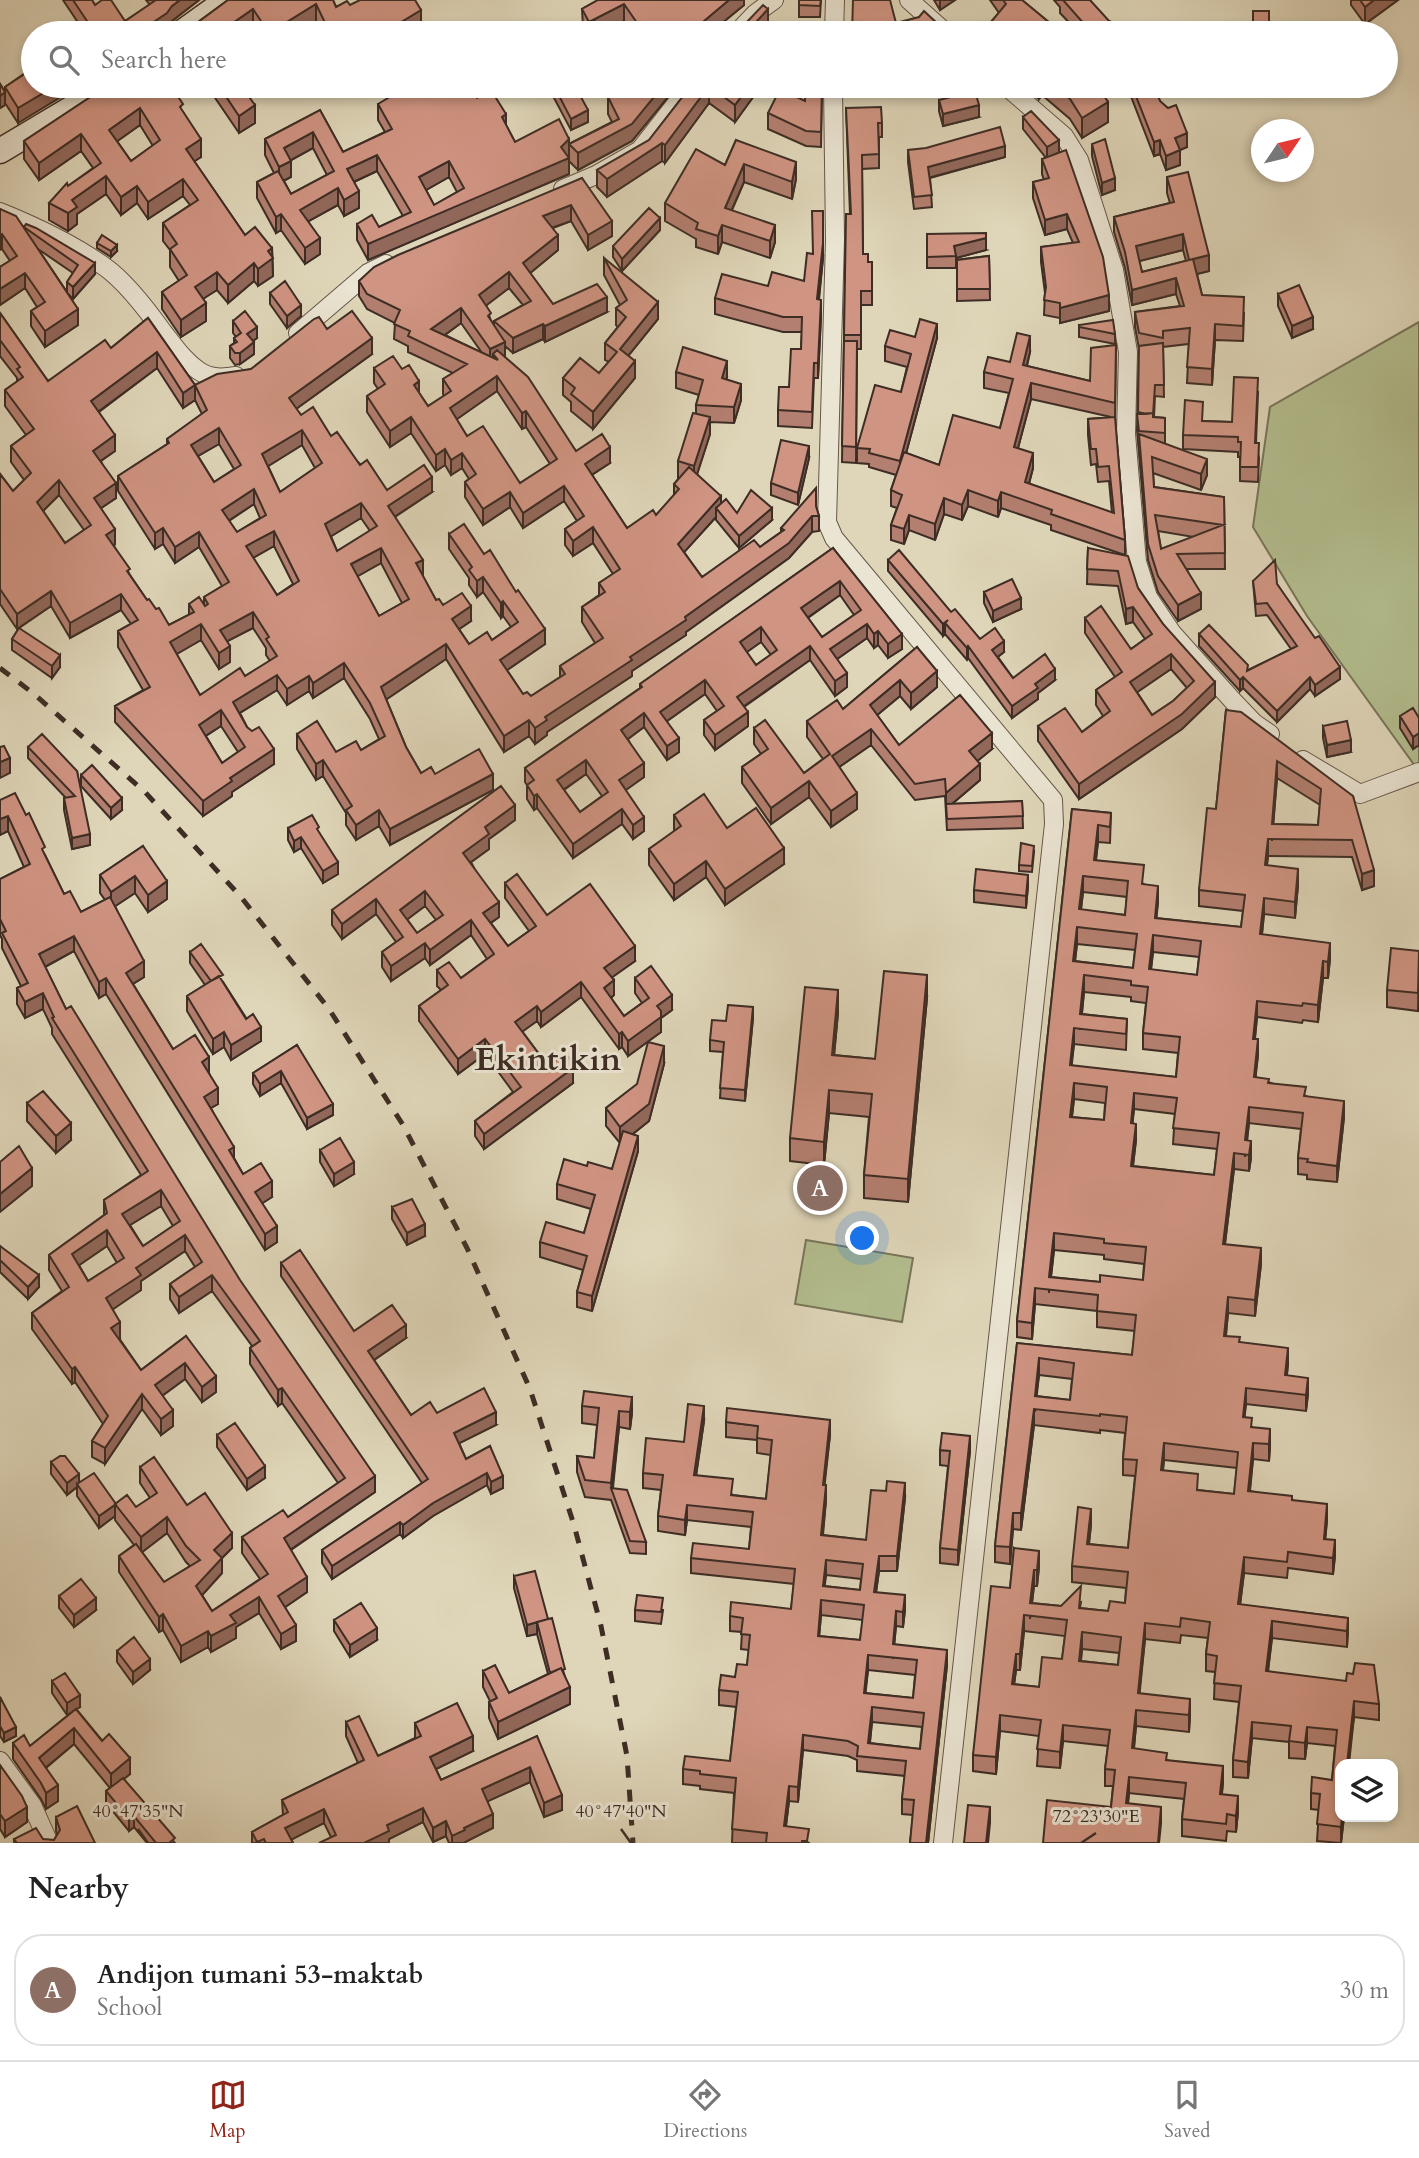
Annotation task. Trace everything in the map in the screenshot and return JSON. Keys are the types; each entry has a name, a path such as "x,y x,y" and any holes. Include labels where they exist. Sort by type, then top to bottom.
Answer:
{"street":[{"path":"198,21 227,0"},
{"path":"748,21 774,0"},
{"path":"834,21 835,0"},
{"path":"909,0 933,21"},
{"path":"0,151 89,98"},
{"path":"545,197 596,175 640,150 681,98"},
{"path":"833,98 835,240 827,522 834,538 1052,800 1054,824 943,1843"},
{"path":"1020,98 1065,136 1079,160 1114,270 1128,352 1126,434 1137,562 1148,597 1172,633 1254,723 1317,770 1360,794 1419,772"},
{"path":"0,212 41,229 108,269 150,314 183,359 201,373 220,379 245,375 255,367"},
{"path":"285,344 368,273 405,255"},
{"path":"0,1761 32,1805 50,1843"}],"green space":[{"path":"1419,322 1419,765 1415,766 1307,616 1253,527 1270,407"},
{"path":"806,1240 913,1258 902,1322 795,1304"}],"building":[{"path":"73,0 92,0 95,5 102,0 111,0 125,21 87,21"},
{"path":"156,0 180,0 155,21 125,21"},
{"path":"228,0 333,0 336,7 347,1 350,5 360,0 415,0 421,10 403,21 324,21 316,4 288,21 261,21 253,9 236,21 200,21"},
{"path":"598,0 729,0 704,21 636,21 624,4 588,21 582,9"},
{"path":"799,0 821,0 820,6 799,5"},
{"path":"853,0 890,0 895,21 852,21"},
{"path":"1003,0 1022,0 1047,21 992,21 1006,4"},
{"path":"1063,0 1090,0 1109,21 1081,21"},
{"path":"1360,0 1374,0 1365,7"},
{"path":"763,5 768,9 757,21 748,21"},
{"path":"924,11 935,21 904,21 919,17"},
{"path":"1253,11 1269,11 1269,21 1253,21"},
{"path":"21,76 21,98 35,98 18,108 5,87"},
{"path":"89,98 179,98 183,104 180,107 201,139 186,149 245,235 255,227 272,248 268,251 273,258 258,269 254,263 228,285 217,272 195,287 206,303 181,320 162,292 187,275 170,249 177,244 163,223 198,200 183,179 148,202 137,186 121,197 106,176 72,200 77,207 68,213 49,203 67,183 68,186 101,163 81,134 39,163 24,141","holes":["140,108 160,140 131,161 109,130"]},
{"path":"227,98 250,98 255,105 239,116"},
{"path":"388,98 496,98 506,114 502,117 515,142 559,119 569,139 561,147 569,158 368,244 357,224 372,215 379,227 411,212 377,155 347,169 359,191 344,200 338,188 300,210 320,238 305,248 281,214 276,217 257,182 278,171 291,194 334,171 313,132 284,148 291,161 279,167 265,139 320,110 343,152 392,129 378,104","holes":["449,161 464,188 434,205 419,177"]},
{"path":"560,98 582,98 588,110 571,119"},
{"path":"608,98 653,98 632,124 578,153 569,144 619,119"},
{"path":"682,98 700,98 665,145 662,143 607,179 597,170 649,140"},
{"path":"725,98 740,98 735,105"},
{"path":"776,98 799,98 805,101 805,98 822,98 821,132 806,131 768,113"},
{"path":"977,98 979,105 943,114 939,100"},
{"path":"1106,98 1108,102 1082,118 1070,99"},
{"path":"1137,98 1159,98 1168,108 1176,105 1187,133 1175,138 1180,150 1166,156 1160,140 1154,142"},
{"path":"881,107 882,123 878,123 879,154 862,155 863,254 868,254 868,262 872,262 872,291 861,291 861,335 844,335 846,214 851,214 846,108"},
{"path":"1031,111 1059,140 1047,147 1023,117"},
{"path":"1000,127 1005,146 928,167 932,195 914,197 908,150 926,148"},
{"path":"1105,139 1115,178 1102,183 1092,144"},
{"path":"736,140 796,162 792,182 744,164 725,208 775,225 770,241 722,225 718,236 696,229 698,223 665,203 696,149 725,165"},
{"path":"1066,150 1103,257 1109,295 1060,308 1060,303 1044,300 1046,287 1041,247 1079,242 1067,214 1045,220 1033,182 1049,178 1042,159"},
{"path":"1188,172 1209,255 1193,259 1202,295 1244,297 1243,326 1215,324 1212,369 1187,367 1190,328 1163,331 1163,338 1139,333 1135,312 1184,306 1176,278 1132,290 1125,252 1114,217 1174,202 1167,177","holes":["1183,234 1189,260 1193,259 1142,272 1136,246"]},
{"path":"582,178 612,221 588,235 571,205 543,216 558,235 523,263 553,304 597,284 607,297 513,338 494,321 531,301 509,272 479,295 491,313 488,316 505,342 490,349 461,308 431,329 498,360 493,354 497,350 528,377 576,451 602,434 610,447 585,464 627,528 653,510 656,515 679,489 674,484 689,467 721,496 678,544 702,577 754,540 760,547 784,530 781,528 816,488 819,516 812,516 789,543 685,617 686,620 630,657 632,660 545,717 547,720 535,728 529,720 504,736 446,644 381,687 406,747 421,773 431,767 435,774 479,749 493,774 390,829 379,810 356,825 346,810 352,806 323,760 316,764 297,734 317,721 336,752 356,741 361,750 385,736 370,703 344,663 313,683 309,676 287,689 277,675 233,702 247,727 252,731 259,727 274,749 230,778 232,781 203,801 115,706 150,687 118,631 138,620 121,594 70,623 51,591 17,614 0,589 0,474 13,491 31,473 11,446 34,429 5,390 23,377 17,369 20,367 0,340 0,313 48,381 105,340 111,348 148,318 195,385 217,374 251,369 314,319 319,317 327,329 352,311 372,338 289,398 301,415 313,407 331,436 337,432 360,465 367,460 387,490 424,465 432,477 388,506 423,560 416,563 436,600 439,599 443,605 462,593 471,606 452,619 469,644 487,632 492,640 518,622 483,577 477,581 469,570 472,567 449,534 464,524 484,554 490,550 516,592 518,590 545,629 500,660 523,694 527,692 531,696 565,674 560,666 603,638 582,607 605,592 599,583 620,569 593,527 573,541 565,529 584,516 564,486 523,513 510,492 483,509 465,482 476,474 462,453 451,460 445,449 436,455 411,417 390,431 367,396 385,384 374,368 393,356 402,369 409,365 419,381 414,385 428,406 451,391 443,379 467,364 408,336 410,331 394,324 400,310 367,294 359,281 374,267","holes":["157,352 183,393 195,385 207,410 167,439 169,443 118,476 155,533 163,528 175,547 199,532 229,582 204,597 208,604 205,606 199,597 189,604 194,612 169,625 159,608 156,609 149,599 147,600 127,571 130,569 106,535 115,529 94,498 116,483 93,451 115,435 91,401","497,376 522,413 526,411 557,459 520,483 483,426 467,436 450,408","219,428 241,465 214,482 191,445","302,430 322,463 280,492 262,454","59,480 91,525 65,543 37,502","254,489 266,515 237,532 222,510","361,503 377,526 337,551 325,524","274,531 299,581 277,595 246,546","381,548 409,599 379,616 351,564","253,612 277,656 245,676 240,668 200,695 170,642 201,624 219,653 230,646 220,630","221,710 245,747 222,763 199,725"]},
{"path":"649,208 660,218 622,259 613,246"},
{"path":"0,209 16,216 78,309 45,331 31,311 45,302 25,273 0,289 0,267 17,256 2,234 0,235"},
{"path":"812,211 823,211 823,243 817,299 821,300 818,363 814,363 812,412 778,410 779,387 789,387 791,349 801,349 802,317 783,317 715,298 722,274 768,286 772,272 804,281 807,253 813,254"},
{"path":"26,224 95,263 73,287 67,282 78,265 24,227"},
{"path":"986,233 986,238 954,246 956,256 927,257 927,234"},
{"path":"102,235 117,245 111,251 97,243"},
{"path":"989,256 990,289 957,289 957,260"},
{"path":"604,258 658,302 620,349 635,361 593,412 571,394 575,388 563,378 580,358 599,373 617,352 605,343 626,317 616,308 627,300"},
{"path":"285,281 301,305 287,316 270,293"},
{"path":"1299,285 1313,317 1292,326 1278,294"},
{"path":"245,311 257,327 247,334 254,342 240,353 235,353 230,346 237,342 234,338 241,333 233,321"},
{"path":"920,319 937,324 900,461 869,453 870,449 857,448 875,385 901,392 911,354 885,346 890,330 915,337"},
{"path":"1113,320 1115,334 1079,327 1079,325"},
{"path":"1017,333 1030,336 1023,365 1090,381 1091,348 1116,345 1115,403 1031,383 1014,447 1033,453 1025,482 1114,513 1109,466 1098,467 1096,449 1091,449 1088,419 1115,417 1125,540 1051,514 1052,510 1001,492 998,501 968,490 962,505 944,498 935,524 909,515 904,529 891,525 902,495 891,490 904,452 939,465 953,415 1000,428 1013,379 984,372 988,357 1010,362"},
{"path":"844,341 857,341 856,447 842,446"},
{"path":"1163,343 1164,385 1155,385 1153,415 1138,412 1139,346"},
{"path":"683,347 727,361 722,378 741,384 734,407 696,405 703,380 676,372"},
{"path":"1234,377 1258,378 1255,443 1259,443 1258,467 1240,467 1241,442 1238,442 1238,437 1183,435 1185,400 1203,402 1202,421 1232,422"},
{"path":"693,413 710,417 694,466 678,461"},
{"path":"1153,413 1153,417 1165,418 1165,433 1139,431 1137,414"},
{"path":"1139,434 1207,459 1201,474 1152,457 1154,487 1224,497 1225,553 1177,554 1201,593 1178,605 1158,576 1148,544","holes":["1155,515 1223,525 1161,549"]},
{"path":"781,440 809,446 798,493 771,483"},
{"path":"751,490 772,508 739,536 716,508 726,499 737,513"},
{"path":"833,548 902,634 888,644 878,631 874,634 867,624 830,649 847,673 835,681 810,646 737,697 748,712 715,735 704,720 724,706 705,680 660,712 679,738 667,746 644,713 621,730 644,763 619,780 644,817 633,825 622,809 573,844 537,794 534,796 527,785 534,780 525,768 642,687 640,684","holes":["840,581 861,610 822,637 801,608","761,627 777,650 756,665 740,642","586,760 608,792 580,812 557,780"]},
{"path":"1088,548 1128,556 1138,588 1163,624 1215,682 1182,714 1079,784 1038,726 1065,708 1082,732 1110,711 1096,690 1122,672 1085,618 1101,606 1131,649 1152,634 1133,607 1126,609 1118,571 1087,569","holes":["1171,654 1194,681 1173,701 1152,715 1130,682"]},
{"path":"899,550 951,612 955,609 980,639 995,628 1004,641 992,650 1013,678 1045,654 1055,669 1035,684 1038,688 1012,706 968,646 967,648 945,623 948,620 943,624 888,560"},
{"path":"1275,560 1277,584 1315,638 1319,636 1340,667 1315,685 1310,677 1277,711 1243,677 1240,680 1199,634 1209,625 1248,665 1247,671 1297,646 1267,603 1256,604 1253,581"},
{"path":"1012,579 1021,598 993,611 984,592"},
{"path":"19,628 60,655 52,666 12,639"},
{"path":"917,647 937,671 911,693 900,680 870,705 899,745 960,695 992,733 969,751 980,764 946,793 945,779 915,784 871,729 832,756 857,793 831,811 809,781 771,808 742,767 768,749 754,728 765,720 804,773 830,754 807,721 837,700 843,709"},
{"path":"1413,708 1419,718 1419,733 1413,737 1400,716"},
{"path":"1226,710 1241,712 1353,796 1374,870 1362,874 1352,840 1268,839 1265,865 1298,869 1295,902 1264,898 1260,934 1330,943 1328,962 1323,961 1318,1005 1257,1001 1253,1039 1258,1039 1254,1077 1269,1079 1268,1083 1306,1087 1304,1096 1344,1101 1337,1166 1307,1162 1308,1159 1298,1158 1303,1113 1249,1107 1245,1140 1251,1141 1249,1155 1234,1153 1223,1244 1261,1248 1255,1300 1228,1297 1224,1336 1240,1337 1239,1342 1288,1348 1285,1375 1308,1378 1306,1395 1246,1388 1243,1417 1252,1418 1251,1427 1270,1429 1269,1444 1253,1443 1248,1491 1292,1496 1292,1500 1327,1504 1324,1539 1335,1540 1333,1558 1288,1552 1287,1562 1244,1557 1238,1604 1348,1618 1347,1631 1272,1621 1266,1671 1346,1681 1347,1673 1353,1674 1355,1663 1374,1665 1379,1704 1354,1701 1348,1759 1335,1759 1335,1822 1342,1822 1341,1827 1317,1824 1320,1794 1311,1793 1312,1777 1332,1780 1337,1730 1307,1727 1305,1743 1289,1741 1291,1726 1252,1722 1248,1762 1233,1760 1241,1686 1214,1683 1217,1656 1206,1654 1210,1622 1181,1618 1180,1627 1145,1623 1138,1693 1190,1699 1189,1715 1136,1710 1132,1748 1167,1753 1166,1760 1223,1766 1220,1794 1238,1796 1236,1816 1227,1814 1226,1824 1182,1819 1186,1783 1129,1777 1126,1803 1161,1807 1158,1843 1043,1843 1047,1800 1111,1807 1115,1770 1105,1769 1110,1730 1063,1725 1060,1752 1037,1749 1041,1720 1000,1715 996,1757 973,1755 991,1586 1010,1588 1014,1548 1039,1551 1030,1603 1061,1606 1081,1586 1079,1608 1108,1611 1110,1601 1125,1603 1128,1572 1072,1566 1078,1507 1091,1509 1087,1544 1128,1548 1137,1460 1123,1459 1127,1417 1034,1409 1021,1513 1013,1513 1010,1547 995,1546 1017,1343 1132,1355 1136,1315 1097,1311 1098,1295 1035,1288 1032,1323 1017,1321 1072,809 1111,813 1110,827 1098,825 1094,860 1144,865 1142,884 1158,886 1155,918 1241,927 1245,895 1199,890 1207,808 1216,809","holes":["1277,761 1321,789 1318,825 1272,824","1083,876 1128,881 1125,915 1079,909","1077,927 1137,934 1133,968 1073,961","1153,935 1201,941 1197,975 1149,969","1084,975 1131,981 1131,985 1148,987 1143,1033 1180,1037 1176,1077 1070,1065 1074,1028 1126,1034 1127,1019 1080,1014","1074,1083 1107,1087 1104,1120 1070,1117","1134,1093 1177,1098 1173,1128 1219,1133 1214,1175 1131,1166 1136,1124 1131,1123","1054,1233 1104,1239 1104,1243 1146,1247 1143,1280 1100,1275 1100,1282 1049,1277","1039,1358 1074,1363 1070,1400 1035,1396","1164,1443 1238,1452 1234,1494 1197,1490 1198,1474 1161,1470","1024,1615 1067,1620 1062,1659 1042,1657 1039,1687 1012,1684 1016,1654 1020,1654","1082,1632 1121,1637 1118,1665 1079,1661"]},
{"path":"1347,721 1351,740 1327,745 1323,726"},
{"path":"42,734 77,771 90,834 72,838 64,798 75,796 28,747"},
{"path":"4,746 10,758 0,762 0,747"},
{"path":"92,765 122,798 111,808 81,775"},
{"path":"501,786 515,805 485,827 489,834 463,853 499,902 483,913 508,946 536,926 505,883 517,874 547,915 590,884 635,946 604,968 614,980 604,988 624,1016 649,998 635,978 651,966 672,995 657,1006 661,1017 628,1041 622,1032 619,1034 581,982 541,1012 537,1006 515,1022 548,1066 565,1053 573,1063 573,1068 484,1134 475,1121 521,1087 485,1039 458,1059 419,1006 448,985 437,970 449,962 461,978 494,954 471,920 430,950 425,943 391,966 382,952 403,937 376,899 342,924 332,910","holes":["425,891 443,915 417,933 400,910"]},
{"path":"15,793 26,815 29,813 45,847 42,849 64,894 70,891 81,912 110,897 144,961 126,973 173,1049 195,1035 209,1057 202,1062 218,1088 204,1097 234,1147 229,1150 243,1174 261,1163 272,1181 255,1192 277,1226 265,1234 106,978 99,982 74,936 39,954 66,1009 71,1006 240,1280 375,1476 284,1538 307,1577 278,1596 296,1625 281,1634 259,1597 230,1615 236,1623 211,1636 208,1631 181,1646 163,1614 159,1617 119,1556 136,1544 164,1582 200,1560 186,1546 167,1517 141,1537 115,1504 127,1495 136,1507 157,1493 140,1467 154,1457 187,1505 205,1493 232,1533 214,1550 222,1558 196,1586 212,1611 268,1574 242,1537 283,1510 288,1517 345,1478 282,1388 278,1390 250,1348 260,1341 212,1275 179,1297 170,1284 202,1262 185,1235 136,1268 141,1275 106,1298 120,1322 111,1328 141,1370 186,1336 216,1376 202,1387 185,1363 155,1385 173,1410 161,1419 142,1394 105,1448 92,1441 108,1416 75,1367 72,1369 32,1313 69,1287 49,1255 107,1213 104,1200 148,1171 52,1018 54,1017 43,993 25,1002 17,988 28,983 2,933 6,931 0,919 0,879 30,864 8,816 0,819 0,800","holes":["161,1190 180,1221 143,1246 122,1214","107,1230 124,1258 88,1281 72,1254"]},
{"path":"704,794 727,828 756,808 784,848 725,889 706,861 674,884 649,849 681,826 674,815"},
{"path":"1022,801 1023,816 947,819 946,804"},
{"path":"312,815 319,827 317,829 338,862 323,871 301,837 294,841 288,828"},
{"path":"1021,843 1034,846 1032,866 1019,865"},
{"path":"143,846 167,881 148,895 135,876 111,892 100,875"},
{"path":"976,869 1028,875 1026,896 974,890"},
{"path":"201,944 223,975 211,981 190,952"},
{"path":"1391,948 1419,951 1418,993 1387,990"},
{"path":"884,971 927,975 908,1179 864,1175 872,1094 829,1090 824,1142 790,1138 805,987 838,990 832,1055 875,1059"},
{"path":"219,976 246,1019 253,1014 261,1027 231,1045 224,1032 213,1039 187,996"},
{"path":"728,1005 753,1007 745,1090 720,1088 724,1042 710,1040 712,1020 726,1021"},
{"path":"648,1042 664,1046 649,1104 620,1127 606,1108 637,1084"},
{"path":"297,1045 333,1104 307,1118 281,1071 260,1084 253,1073"},
{"path":"43,1091 71,1123 56,1136 27,1103"},
{"path":"623,1131 638,1136 592,1296 577,1292 587,1256 540,1242 546,1222 584,1233 595,1195 557,1184 564,1159 587,1166 588,1162 612,1169"},
{"path":"340,1138 354,1162 334,1174 320,1150"},
{"path":"19,1146 32,1168 0,1194 0,1162"},
{"path":"412,1199 425,1224 407,1233 392,1207"},
{"path":"0,1246 39,1275 28,1287 0,1260"},
{"path":"300,1250 354,1331 392,1305 406,1325 368,1351 411,1415 430,1402 437,1413 484,1388 496,1412 454,1433 466,1459 490,1446 503,1476 491,1482 487,1473 433,1503 403,1525 400,1522 332,1566 322,1550 428,1479 281,1263"},
{"path":"584,1391 632,1397 630,1412 619,1411 611,1483 585,1480 577,1456 594,1458 599,1408 582,1406"},
{"path":"688,1404 704,1406 694,1475 733,1479 731,1495 766,1499 772,1440 757,1438 758,1426 726,1422 727,1408 830,1420 821,1535 866,1540 871,1490 886,1491 887,1481 905,1483 897,1556 879,1556 874,1592 905,1595 903,1612 896,1611 893,1644 947,1650 926,1843 910,1843 914,1800 902,1799 906,1761 857,1756 858,1746 848,1741 803,1735 798,1787 789,1786 784,1826 809,1829 807,1841 802,1843 766,1843 767,1833 732,1829 736,1778 683,1769 685,1756 730,1761 738,1692 719,1690 721,1675 735,1677 737,1664 747,1665 750,1635 741,1634 743,1618 730,1616 731,1602 791,1609 795,1569 691,1558 693,1543 749,1549 753,1512 687,1505 685,1520 658,1516 663,1475 643,1473 646,1438 684,1442","holes":["826,1560 863,1564 860,1590 823,1586","821,1600 864,1605 860,1640 818,1636","868,1655 917,1660 913,1698 864,1693","872,1707 924,1713 920,1749 868,1743"]},
{"path":"235,1423 265,1466 247,1479 217,1435"},
{"path":"942,1433 970,1436 958,1550 940,1548 950,1451 940,1450"},
{"path":"65,1456 79,1474 67,1483 51,1462"},
{"path":"94,1473 116,1504 99,1516 77,1484"},
{"path":"611,1488 627,1490 646,1542 630,1541"},
{"path":"535,1571 548,1619 527,1625 514,1576"},
{"path":"81,1579 96,1598 74,1615 59,1596"},
{"path":"637,1595 663,1598 661,1612 635,1610"},
{"path":"361,1603 377,1628 350,1645 334,1620"},
{"path":"552,1618 565,1669 550,1673 537,1622"},
{"path":"134,1637 150,1659 133,1672 117,1651"},
{"path":"495,1665 509,1693 561,1668 570,1687 498,1722 489,1702 497,1698 483,1671"},
{"path":"65,1673 80,1695 67,1703 52,1681"},
{"path":"0,1697 16,1727 4,1733 0,1726"},
{"path":"457,1703 473,1736 430,1757 441,1780 537,1736 562,1795 544,1803 530,1767 482,1789 493,1814 452,1836 446,1821 433,1828 423,1808 387,1825 389,1831 364,1843 319,1843 336,1835 324,1809 285,1828 293,1843 266,1843 264,1839 257,1842 252,1832 288,1812 282,1800 364,1760 346,1722 359,1716 378,1756 421,1736 415,1723"},
{"path":"76,1709 102,1741 109,1734 130,1758 111,1774 74,1728 39,1758 58,1785 46,1793 13,1743 24,1735 30,1746"},
{"path":"0,1765 27,1807 5,1821 0,1814"},
{"path":"123,1778 175,1838 169,1843 156,1843 134,1816 129,1819 106,1791"},
{"path":"968,1805 990,1807 986,1843 964,1843"},
{"path":"77,1806 95,1843 17,1843 14,1839 36,1828 43,1839 54,1840 60,1830 56,1817"}],"railway":[{"path":"0,668 34,694 145,792 241,897 329,1009 403,1125 467,1248 530,1389 574,1525 601,1626 627,1756 633,1843"}],"place":[{"name":"Andijon tumani 53-maktab","path":"820,1188"}],"district":[{"name":"Ekintikin","path":"548,1058"}]}
